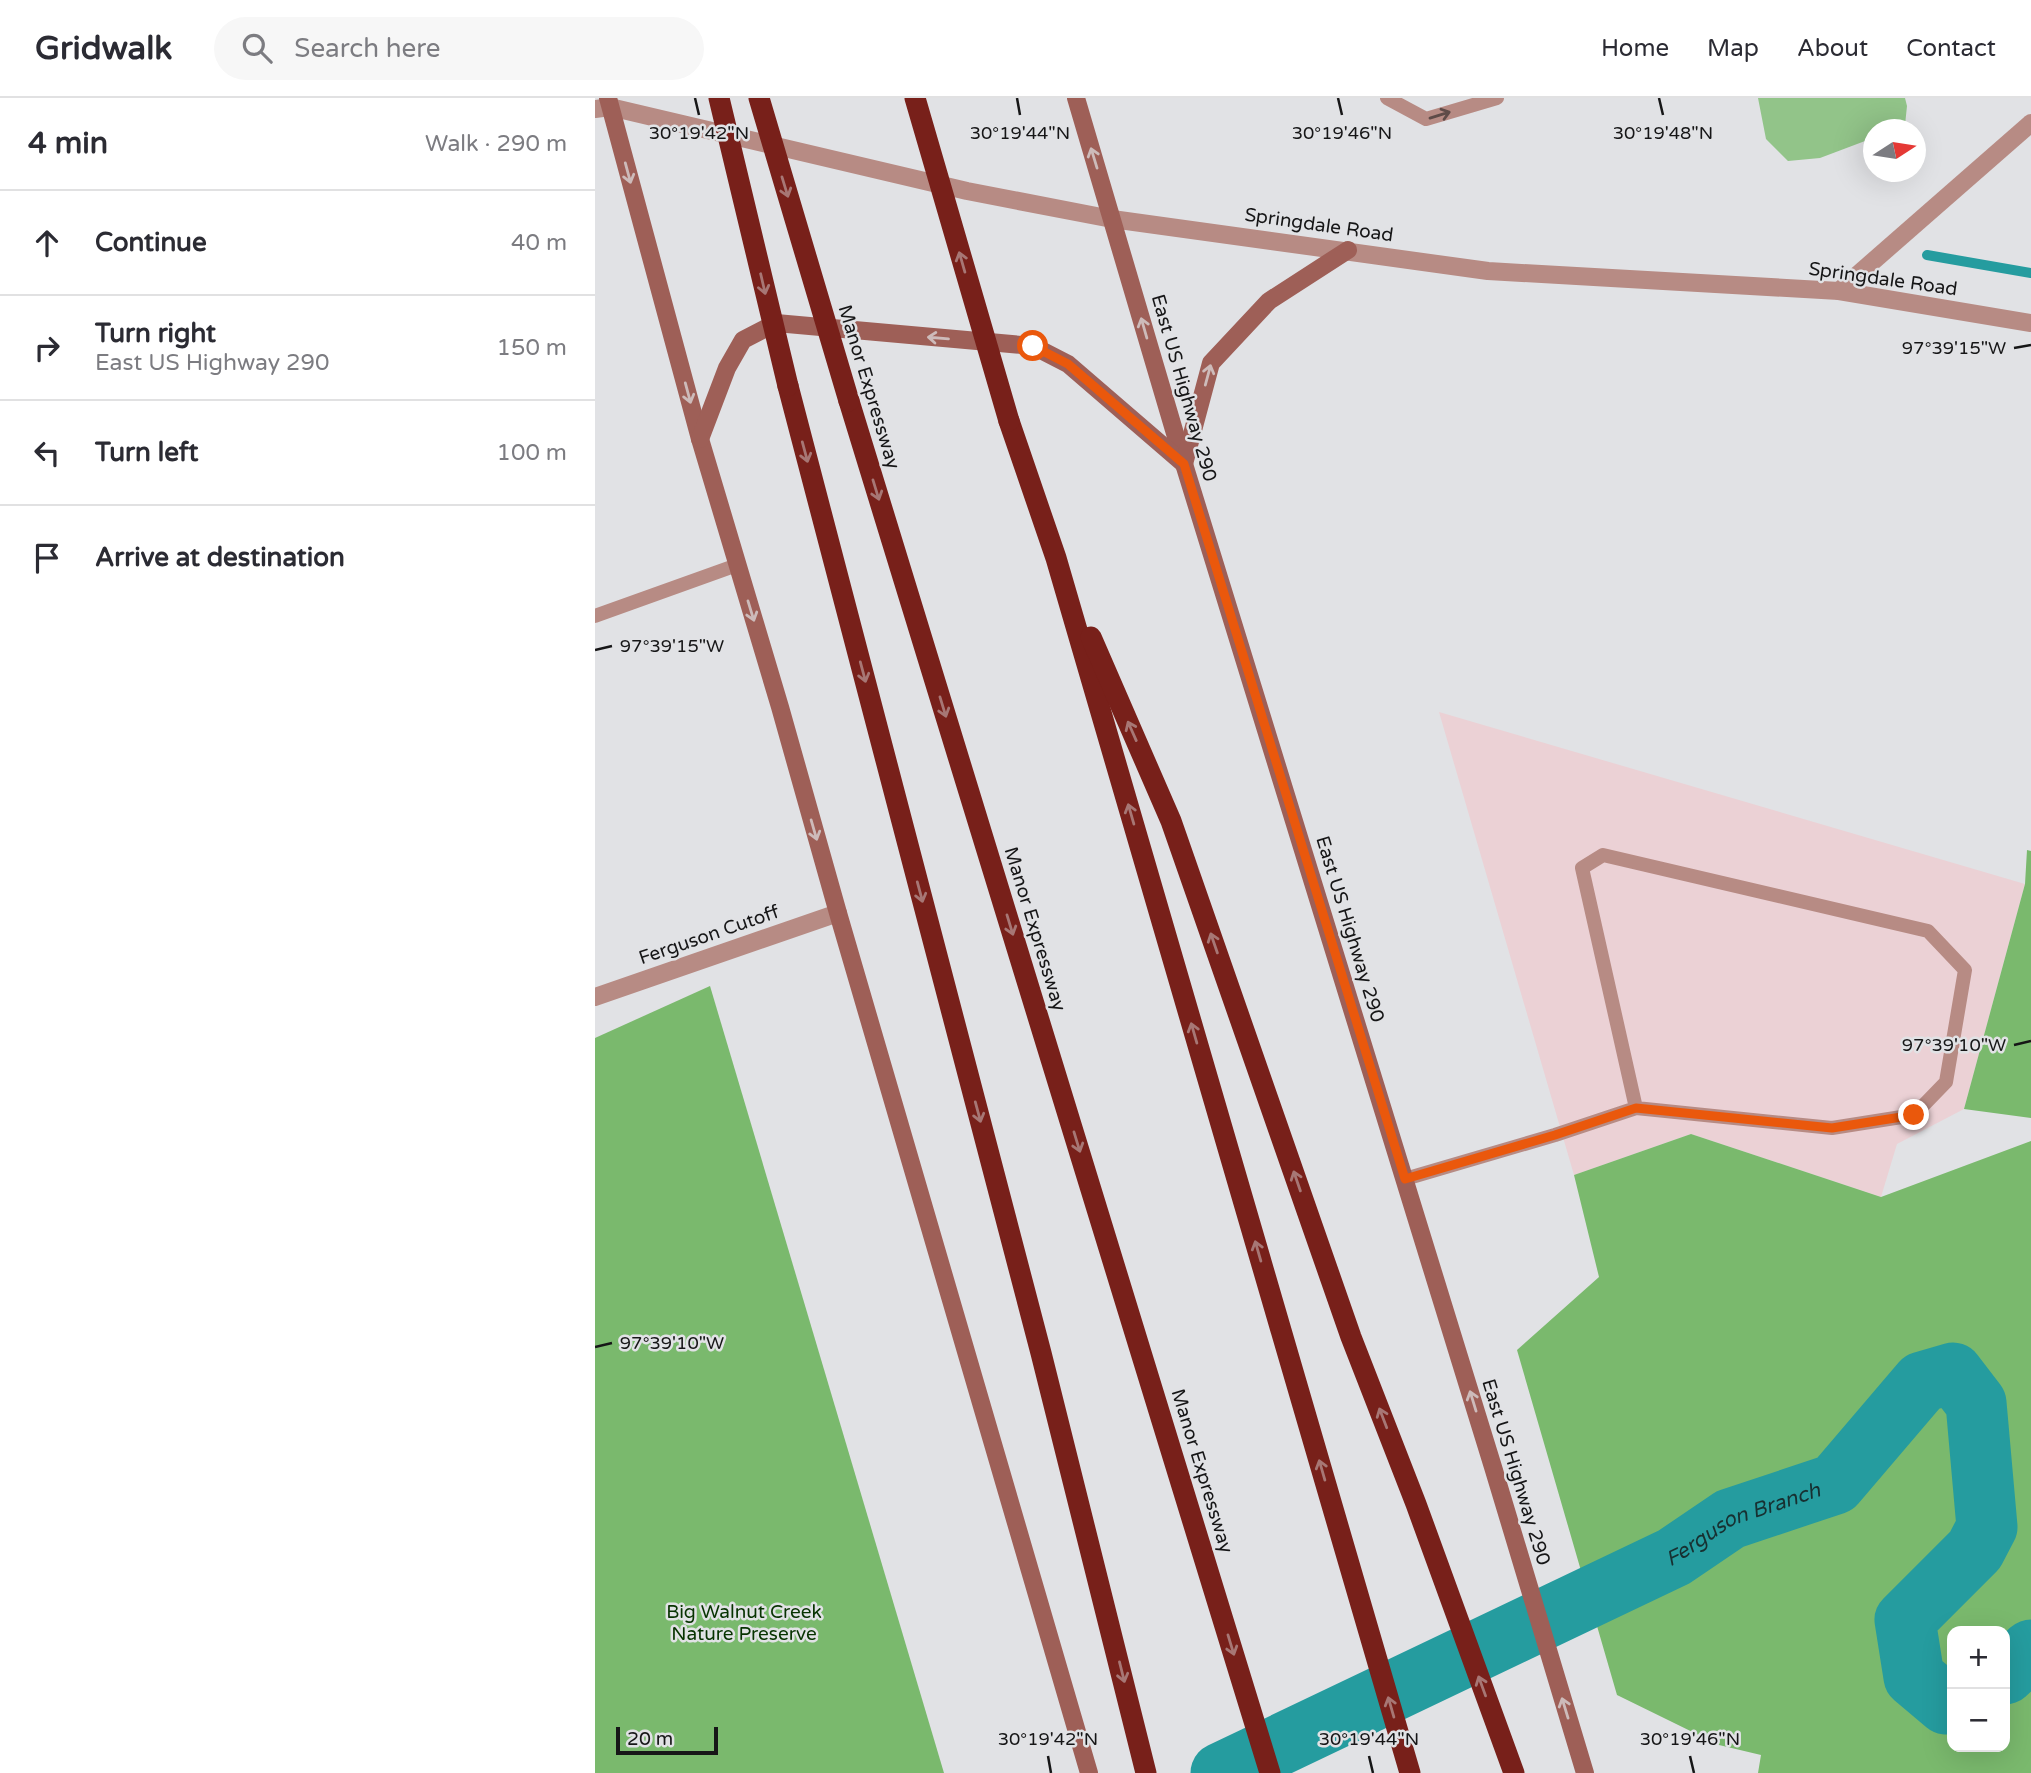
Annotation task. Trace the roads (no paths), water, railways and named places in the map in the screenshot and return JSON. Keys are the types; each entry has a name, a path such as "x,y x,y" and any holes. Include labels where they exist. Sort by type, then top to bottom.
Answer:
{"highway":[{"path":"719,98 787,386 1105,1605 1146,1773"},
{"name":"Manor Expressway","path":"759,98 849,401 1270,1773"},
{"path":"915,98 1009,421 1056,558 1410,1773"},
{"path":"1056,558 1171,821 1351,1337 1416,1504 1514,1773"}],"main road":[{"name":"East US Highway 290","path":"1076,98 1184,464 1585,1773"},
{"path":"604,103 1089,1773"},
{"path":"700,439 727,368 743,340 776,323 1033,346 1068,364 1184,464 1211,363 1269,301 1348,250"}],"street":[{"name":"Springdale Road","path":"604,103 967,191 1112,219 1488,271 1839,291 2031,323"},
{"path":"1839,291 2031,123"},
{"name":"Ferguson Cutoff","path":"595,997 838,913"}],"lane":[{"path":"1387,98 1426,119 1497,98"},
{"path":"595,616 737,565"},
{"path":"1405,1179 1636,1108 1832,1128 1914,1115 1946,1083 1965,970 1928,931 1603,855 1582,868 1636,1108"}],"waterway":[{"path":"1927,255 2031,273"},
{"name":"Ferguson Branch","path":"1221,1773 1674,1557 1730,1519 1835,1484 1922,1382 1953,1373 1976,1403 1987,1527 1975,1550 1905,1620 1914,1677 1947,1704"},
{"name":"Ferguson Branch","path":"2010,1669 2031,1650"}],"park label":[{"name":"Big Walnut Creek Nature Preserve","path":"744,1623"}]}
